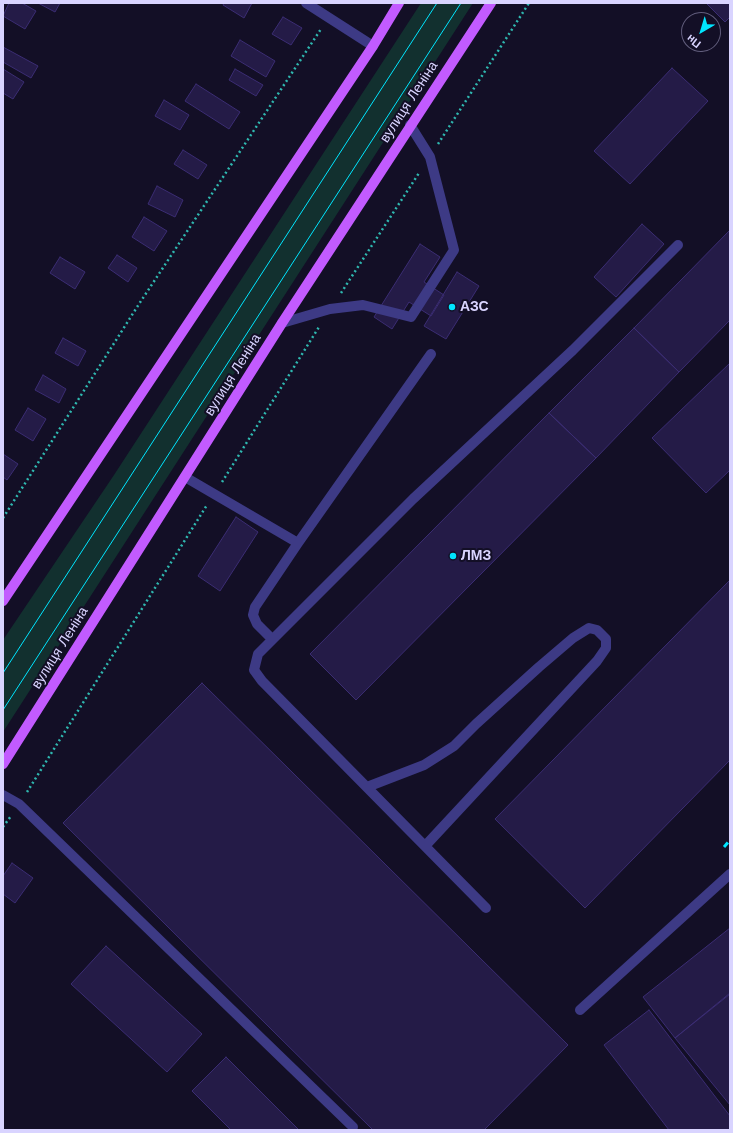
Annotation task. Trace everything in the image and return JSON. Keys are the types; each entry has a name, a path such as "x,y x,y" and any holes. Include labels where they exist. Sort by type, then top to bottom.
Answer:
{"main road":[{"path":"3,601 373,46 399,3"},
{"name":"вулиця Леніна","path":"3,764 282,323 491,3"}],"street":[{"path":"306,3 373,46"},
{"path":"282,323 330,309 363,305 411,317 454,250 430,157 410,125"},
{"path":"486,908 426,845 262,681 254,670 258,654 412,498 573,350 678,246"},
{"path":"272,639 257,624 253,615 255,607 298,543 431,354"},
{"path":"185,477 298,543"},
{"path":"367,787 424,765 454,746 544,662 573,638 589,628 597,630 606,639 606,648 597,661 426,845"},
{"path":"3,795 19,804 353,1127"},
{"path":"580,1010 730,874"}],"path":[{"path":"3,827 19,804 330,309 529,3"},
{"path":"3,518 139,304 328,18"}],"green space":[{"path":"421,3 473,3 3,732 3,640 114,475"}],"building":[{"path":"9,3 22,3 36,11 25,29 3,16"},
{"path":"38,3 60,3 55,12"},
{"path":"224,3 252,3 244,18 223,5"},
{"path":"706,3 730,3 730,17 725,22 721,18 721,12 715,12"},
{"path":"283,17 302,28 291,45 272,34"},
{"path":"240,40 275,61 266,77 231,56"},
{"path":"3,47 38,66 31,78 3,62"},
{"path":"672,68 708,101 630,184 594,151"},
{"path":"3,69 24,82 13,99 3,93"},
{"path":"235,69 263,85 256,96 229,80"},
{"path":"196,84 240,112 229,129 185,101"},
{"path":"164,100 189,115 180,130 155,116"},
{"path":"183,150 207,165 198,179 174,164"},
{"path":"157,186 183,200 175,217 148,204"},
{"path":"144,217 167,231 154,251 132,237"},
{"path":"642,224 664,244 616,297 594,277"},
{"path":"730,230 730,320 679,372 634,328"},
{"path":"420,244 440,257 424,282 444,295 431,316 409,302 392,329 374,317"},
{"path":"117,255 137,268 128,282 108,268"},
{"path":"60,257 85,272 75,289 50,273"},
{"path":"457,272 479,286 446,339 424,326"},
{"path":"634,328 679,372 596,458 549,413"},
{"path":"63,338 86,351 78,366 55,353"},
{"path":"730,363 730,470 706,493 652,438"},
{"path":"43,375 66,389 59,403 35,390"},
{"path":"28,408 46,419 33,441 15,430"},
{"name":"ЛМЗ","path":"549,413 596,458 356,700 310,654"},
{"path":"3,454 18,464 7,480 3,477"},
{"path":"236,517 258,532 220,591 198,576"},
{"path":"730,580 730,760 585,908 495,819"},
{"path":"202,683 568,1045 484,1130 373,1130 63,823"},
{"path":"12,863 33,878 15,903 3,894 3,876"},
{"path":"730,928 730,994 675,1038 643,997"},
{"path":"106,946 202,1034 167,1072 71,984"},
{"path":"730,993 730,1105 675,1038"},
{"path":"649,1010 730,1116 730,1130 669,1130 604,1045"},
{"path":"226,1057 299,1130 231,1130 192,1091"}],"tram line":[{"path":"3,673 437,3"},
{"path":"3,710 461,3"}],"railway":[{"path":"724,847 730,840"}],"place":[{"name":"АЗС","path":"452,307"},
{"name":"ЛМЗ","path":"453,556"}]}
